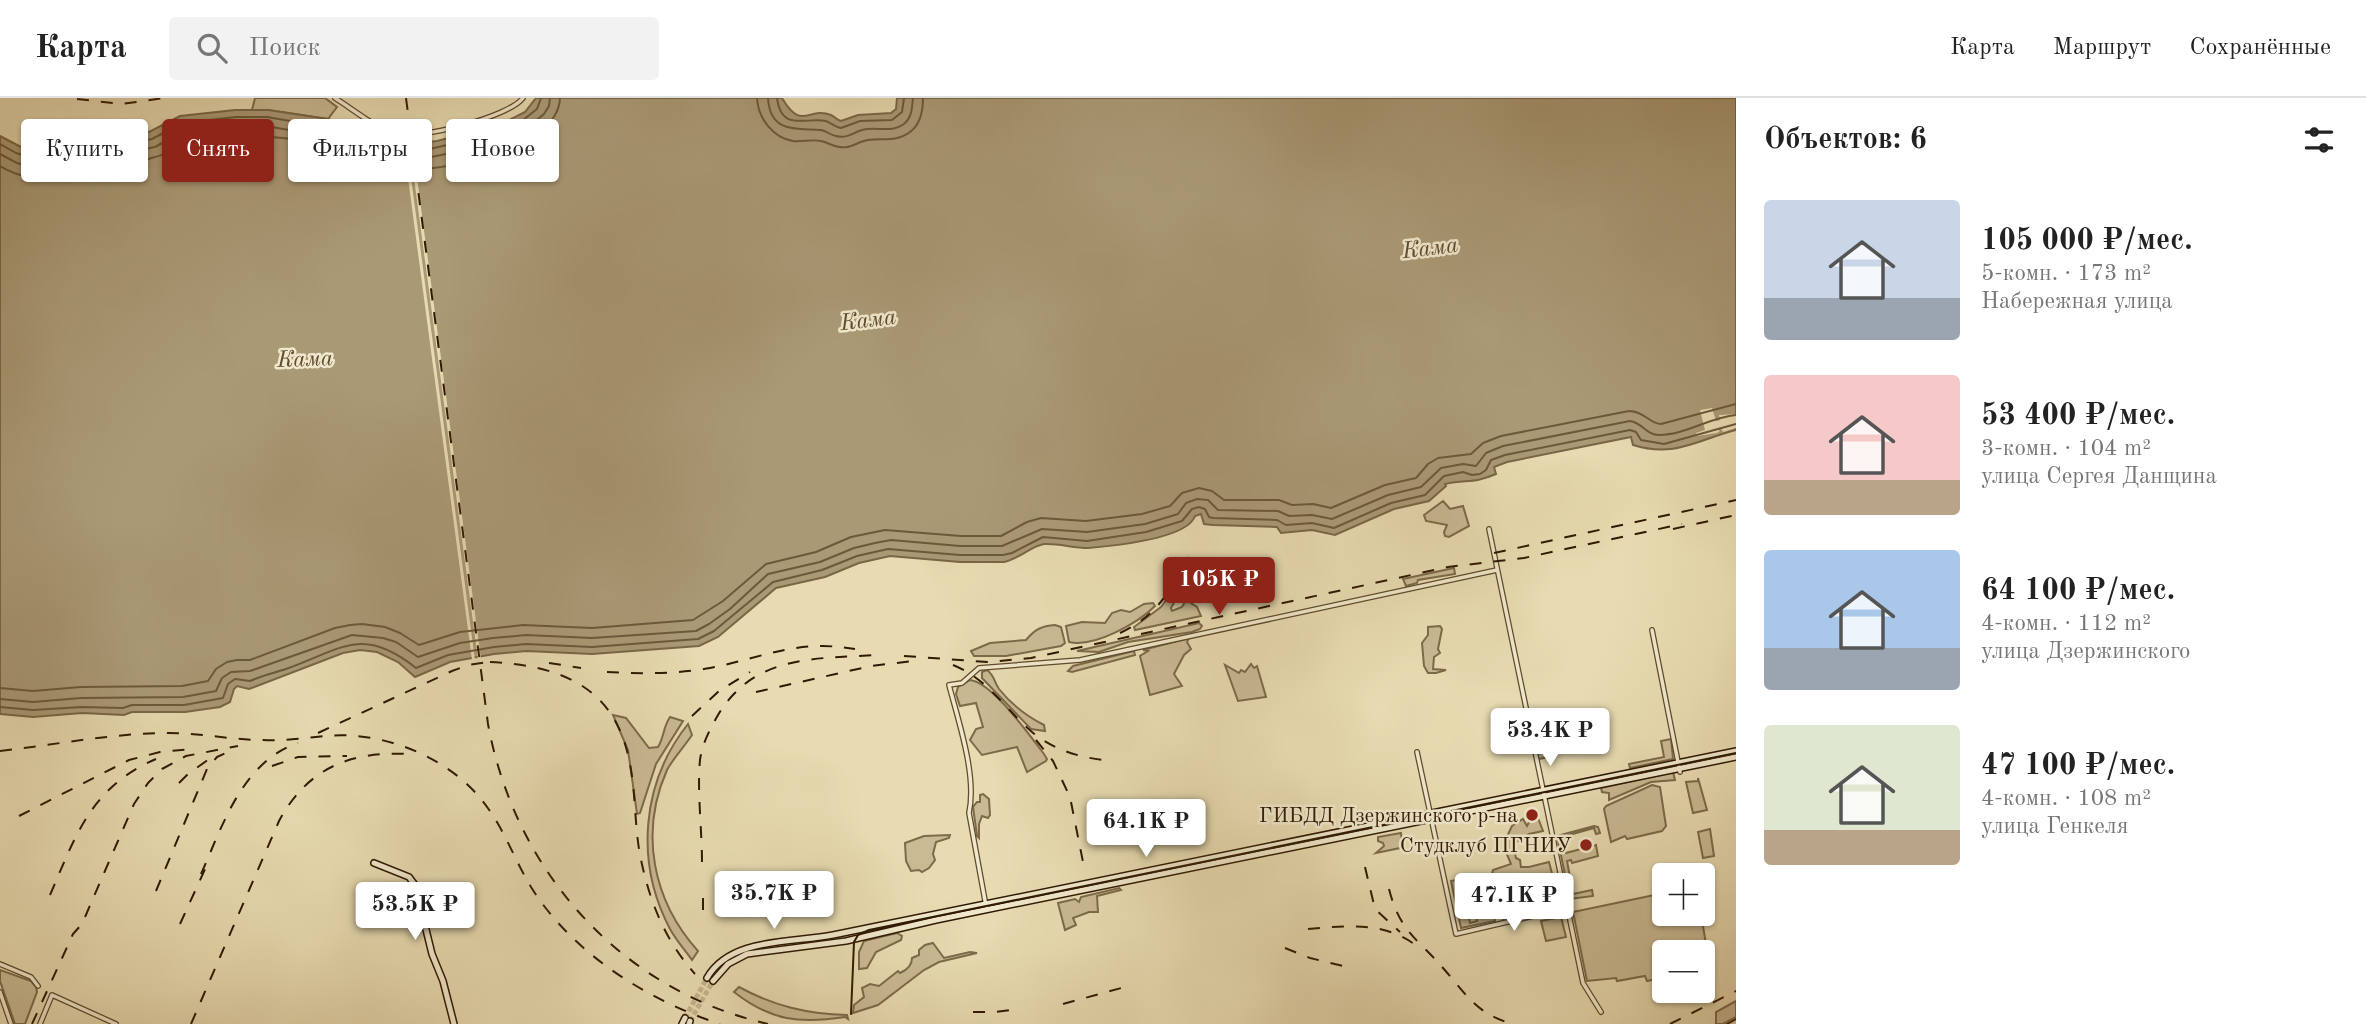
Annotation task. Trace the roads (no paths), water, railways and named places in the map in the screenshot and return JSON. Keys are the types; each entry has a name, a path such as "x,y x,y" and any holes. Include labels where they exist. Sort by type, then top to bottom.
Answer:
{"main road":[{"path":"710,980 721,961 745,950 987,907 1679,768 1736,754"},
{"path":"374,863 409,877 415,885 432,954 443,981 454,1024"}],"street":[{"path":"335,98 383,128 401,135 481,120 512,108 523,98"},
{"path":"1489,529 1583,983 1601,1012"},
{"path":"987,907 968,813 972,799 971,780 950,685 962,683 979,668 1080,660 1497,570"},
{"path":"1652,630 1679,768"},
{"path":"1417,752 1456,934 1567,908"},
{"path":"0,964 31,976 38,986"},
{"path":"0,992 11,1024"},
{"path":"40,1024 52,995 116,1024"}],"water":[{"name":"Кама","path":"536,98 782,98 795,114 800,116 823,113 841,121 858,115 891,113 896,109 897,98 1736,98 1736,430 1674,449 1661,450 1633,445 1631,437 1507,462 1494,467 1496,474 1445,484 1429,501 1394,509 1335,535 1312,530 1281,533 1277,527 1204,524 1201,514 1195,516 1189,524 1164,536 1088,548 1044,544 1004,562 960,562 890,556 859,563 825,577 776,588 718,637 699,646 592,654 526,651 494,654 450,662 415,677 398,662 377,652 360,650 343,653 249,689 237,686 230,702 220,707 185,712 132,712 124,715 82,713 33,717 0,714 0,136 21,147 21,182 148,182 148,132 162,125 162,182 274,182 274,119 174,119 180,116 235,110 268,110 328,119 288,119 288,182 432,182 432,142 446,139 446,182 559,182 559,119 511,119 525,112"}],"tunnel":[{"path":"685,1018 707,978"},
{"path":"690,1021 713,981"}],"tram line":[{"path":"851,1014 854,942 858,935 869,930 1736,753"},
{"path":"1727,1024 1736,1019"}],"railway":[{"path":"77,99 122,104 164,98"},
{"path":"406,98 488,724 502,778 522,828 549,875 583,916 621,953 666,983 715,1007 768,1024"},
{"path":"1494,553 1736,500"},
{"path":"1673,529 1736,515"},
{"path":"904,656 988,662 1031,658 1448,567 1524,558 1682,524"},
{"path":"1120,633 1144,619 1153,610 1169,592 1189,557"},
{"path":"607,672 646,673 710,668 815,646 855,649"},
{"path":"702,862 699,784 701,754 712,726 733,695 749,681 787,664 875,655"},
{"path":"756,692 871,666 913,661"},
{"path":"318,733 452,671 489,662"},
{"path":"490,662 537,668 558,674 594,695 609,711 620,731 628,755 638,843 648,888 666,933 695,974"},
{"path":"549,663 581,668"},
{"path":"953,665 986,686 1040,738 1066,751 1103,760"},
{"path":"692,716 719,691 750,672"},
{"path":"0,751 163,733 271,740 345,735 385,741 423,754 457,775 481,799 498,823 531,887 568,933 590,953 639,988 665,1002 720,1024"},
{"path":"1036,740 1053,761 1070,797 1083,862"},
{"path":"201,874 227,816 248,780 279,752 298,743"},
{"path":"32,1024 73,934 82,924 134,804 148,783 162,769 186,756 238,746"},
{"path":"19,816 129,760 160,752 193,749"},
{"path":"156,891 207,769 217,757 232,750"},
{"path":"191,1024 279,821 290,803 317,776 348,760 366,756 407,754"},
{"path":"272,766 298,757 347,756"},
{"path":"179,783 212,757"},
{"path":"50,895 68,852 88,815 116,784 134,770 156,759"},
{"path":"180,924 206,867"},
{"path":"1365,867 1375,909 1400,932"},
{"path":"1389,889 1404,925 1466,995 1490,1015 1513,1024"},
{"path":"703,898 703,915"},
{"path":"1308,929 1349,926 1376,928 1414,944"},
{"path":"1285,948 1310,958 1351,968"},
{"path":"1063,1004 1125,987"},
{"path":"1670,1024 1736,991"},
{"path":"973,1012 1018,1009"}],"place":[{"name":"ГИБДД Дзержинского р-на","path":"1532,815"},
{"name":"Студклуб ПГНИУ","path":"1586,845"}]}
